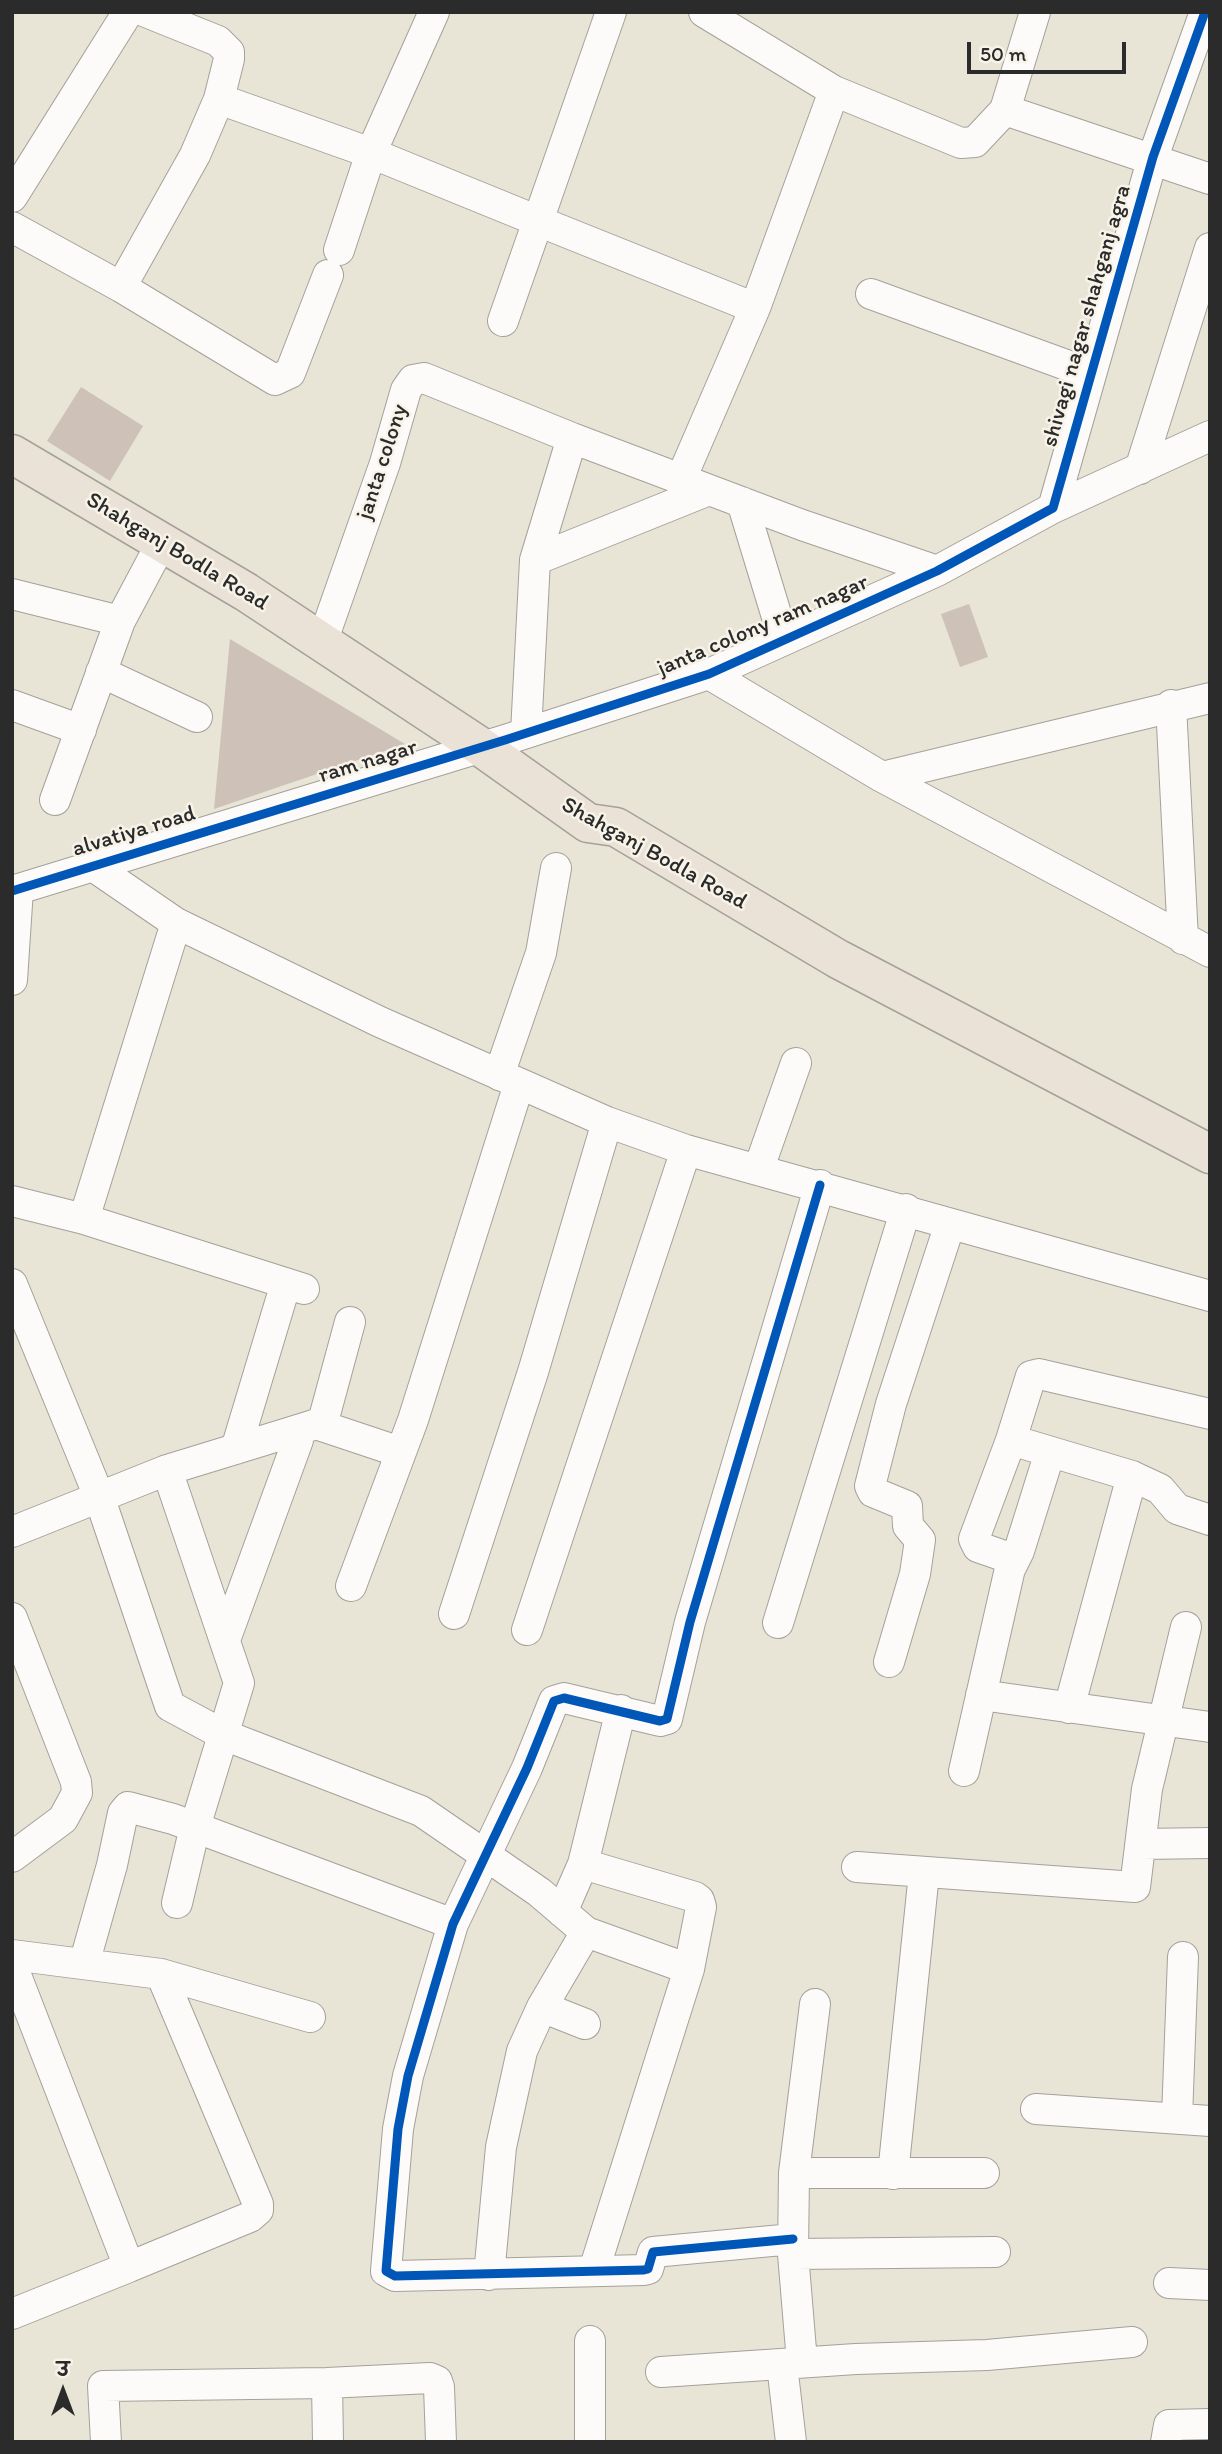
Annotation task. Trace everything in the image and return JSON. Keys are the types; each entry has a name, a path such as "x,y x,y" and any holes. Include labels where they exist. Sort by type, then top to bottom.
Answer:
{"main road":[{"path":"12,439 327,628 504,740"},
{"name":"Shahganj Bodla Road","path":"12,454 504,740 606,807 615,827 838,959 1210,1154"}],"street":[{"path":"12,197 128,12"},
{"path":"121,287 195,155 219,99 229,59 225,46 146,12"},
{"path":"503,321 611,12"},
{"path":"704,12 834,91 961,143 975,142 1005,110 1035,12"},
{"name":"shivagi nagar shahganj agra","path":"1052,508 1153,157 1205,12"},
{"path":"12,227 121,287 275,380 290,373 425,15"},
{"path":"681,479 755,308 834,91"},
{"path":"219,99 371,153 755,308"},
{"path":"1005,110 1153,157 1210,179"},
{"path":"1140,469 1210,248"},
{"path":"871,294 1091,374"},
{"name":"janta colony","path":"327,628 384,463 406,390 413,380 424,377 572,438 709,490 937,571"},
{"path":"937,571 1052,508 1210,436"},
{"path":"504,740 535,560 572,438"},
{"path":"535,560 709,490"},
{"path":"742,502 784,640"},
{"path":"55,800 120,621 162,542"},
{"name":"janta colony ram nagar","path":"504,740 709,674 937,571"},
{"path":"12,594 120,621"},
{"path":"101,672 197,717"},
{"path":"709,674 883,777 1197,945"},
{"path":"883,777 1171,705 1210,698"},
{"path":"12,705 81,730"},
{"path":"1171,705 1197,945"},
{"name":"ram nagar","path":"267,812 504,740"},
{"name":"alvatiya road","path":"15,890 90,864 267,812"},
{"path":"90,864 176,923 380,1022 607,1122 685,1150 759,1168 1210,1296"},
{"path":"351,1586 400,1452 509,1080 541,953 556,868"},
{"path":"12,980 15,890"},
{"path":"84,1219 176,923"},
{"path":"759,1168 796,1063"},
{"path":"454,1614 533,1373 607,1122"},
{"path":"527,1630 685,1150"},
{"path":"820,1185 690,1622 667,1719 660,1721 564,1699 554,1701 527,1768 453,1924 408,2076 398,2129 386,2273 489,2275 646,2270 653,2252 793,2247 995,2252"},
{"path":"12,1201 84,1219 295,1286 236,1449"},
{"path":"778,1623 906,1209"},
{"path":"889,1662 915,1574 920,1540 908,1526 907,1506 873,1492 870,1486 891,1404 950,1224"},
{"path":"12,1284 100,1499 170,1706 224,1735 421,1811 485,1853 586,1932 689,1969"},
{"path":"12,1532 100,1499 167,1469 304,1428 324,1418 350,1322"},
{"path":"1010,1569 1007,1557 978,1547 974,1539 1011,1440 1028,1380 1035,1375 1210,1415"},
{"path":"304,1428 400,1452"},
{"path":"225,1640 304,1428"},
{"path":"1011,1440 1132,1475 1160,1489 1177,1509 1210,1520"},
{"path":"964,1771 1010,1569 1019,1551 1050,1451"},
{"path":"167,1469 239,1686 195,1827 177,1903"},
{"path":"1069,1708 1132,1475"},
{"path":"12,1618 76,1782 77,1793 63,1819 12,1857"},
{"path":"857,1867 1130,1889 1137,1883 1147,1789 1186,1627"},
{"path":"981,1695 1210,1727"},
{"path":"562,1912 583,1864 621,1710"},
{"path":"83,1964 125,1808 132,1807 195,1827 453,1924"},
{"path":"1141,1844 1210,1843"},
{"path":"583,1864 699,1900 689,1969 594,2270"},
{"path":"893,2174 924,1873"},
{"path":"489,2275 501,2147 522,2051 542,2007 586,1932"},
{"path":"12,1955 160,1974 310,2017"},
{"path":"1177,2118 1182,1957"},
{"path":"12,1965 129,2266"},
{"path":"12,2314 250,2217 258,2210 256,2198 160,1974"},
{"path":"791,2442 794,2173 815,2004"},
{"path":"542,2007 585,2024"},
{"path":"1036,2109 1210,2121"},
{"path":"794,2173 984,2173"},
{"path":"1169,2283 1210,2285"},
{"path":"590,2341 590,2442"},
{"path":"661,2372 792,2363 987,2355 1132,2342"},
{"path":"106,2442 103,2386 435,2379 439,2387 441,2442"},
{"path":"327,2383 328,2442"},
{"path":"1166,2442 1169,2425 1210,2424"}],"building":[{"path":"81,387 143,426 110,481 47,441"},
{"path":"969,604 988,657 960,667 941,614"},
{"path":"230,639 405,744 214,809"}],"cycle path":[{"path":"12,891 505,740 709,674 937,571 1053,508 1153,157 1205,12"},
{"path":"793,2239 653,2252 648,2269 644,2270 395,2276 386,2271 398,2129 408,2076 453,1924 527,1768 554,1701 564,1698 660,1721 667,1719 690,1622 820,1185"}]}
